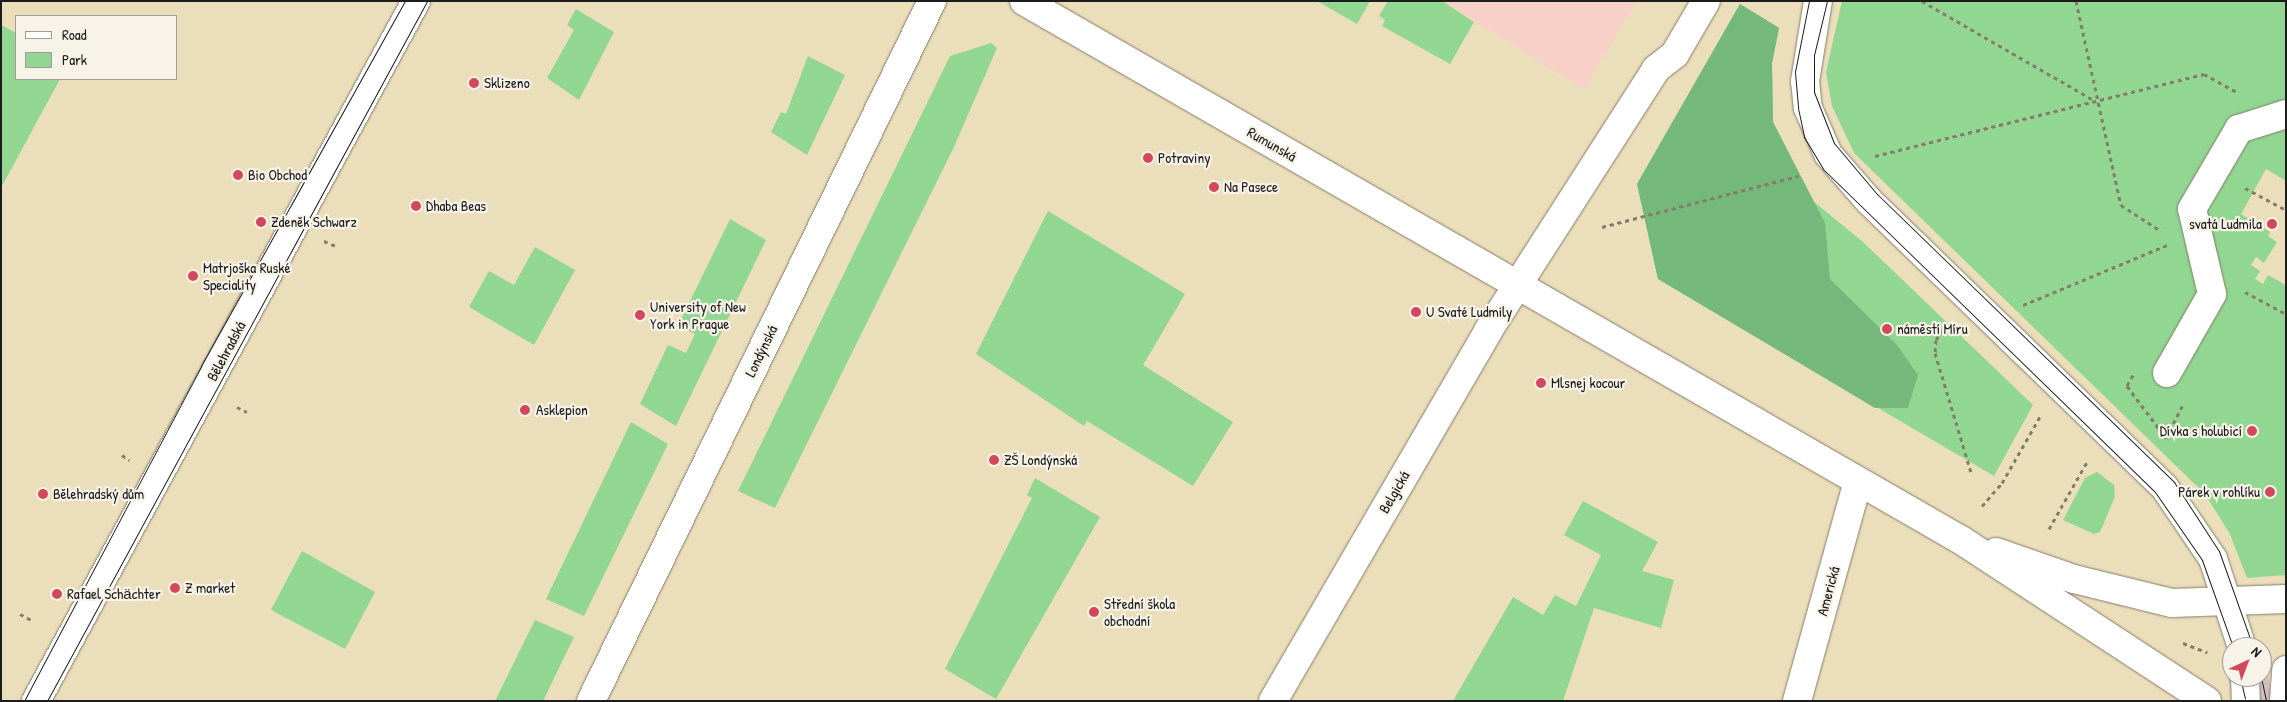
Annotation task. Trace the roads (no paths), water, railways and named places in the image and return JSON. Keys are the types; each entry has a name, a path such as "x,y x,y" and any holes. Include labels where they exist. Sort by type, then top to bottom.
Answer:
{"street":[{"name":"Bělehradská","path":"36,701 416,1"},
{"name":"Londýnská","path":"591,701 932,1"},
{"name":"Rumunská","path":"1024,1 1520,287"},
{"path":"1706,1 1675,54 1656,69 1520,287 1961,540 2127,653 2208,701"},
{"path":"1818,1 1806,81 1808,108 1828,154 1869,201 2165,488 2213,560 2228,603 2229,637"},
{"path":"2167,373 2212,294 2192,209 2239,129 2286,114"},
{"name":"Belgická","path":"1273,701 1488,331 1520,287"},
{"name":"Americká","path":"1797,701 1858,481"},
{"path":"1961,540 2151,600 2228,603 2286,598"},
{"path":"2284,701 2286,670"}],"tram line":[{"path":"24,701 201,366 405,1"},
{"path":"47,701 427,1"},
{"path":"1809,1 1795,72 1798,108 1804,137 1823,169 2155,492 2202,560 2229,637"},
{"path":"1827,1 1814,55 1814,92 1834,143 1877,194 2174,482 2219,551 2249,637"},
{"path":"2242,687 2245,698"},
{"path":"2263,687 2266,701"}],"place":[{"name":"Sklizeno","path":"474,83"},
{"name":"Potraviny","path":"1148,158"},
{"name":"Bio Obchod","path":"238,175"},
{"name":"Na Pasece","path":"1214,187"},
{"name":"Dhaba Beas","path":"416,206"},
{"name":"Zdeněk Schwarz","path":"261,222"},
{"name":"svatá Ludmila","path":"2272,224"},
{"name":"Matrjoška Ruské Speciality","path":"193,276"},
{"name":"U Svaté Ludmily","path":"1416,312"},
{"name":"University of New York in Prague","path":"640,315"},
{"name":"náměstí Míru","path":"1887,329"},
{"name":"Mlsnej kocour","path":"1541,383"},
{"name":"Asklepion","path":"525,410"},
{"name":"Dívka s holubicí","path":"2252,431"},
{"name":"ZŠ Londýnská","path":"994,460"},
{"name":"Párek v rohlíku","path":"2270,492"},
{"name":"Bělehradský dům","path":"43,494"},
{"name":"Z market","path":"175,588"},
{"name":"Rafael Schӓchter","path":"57,594"},
{"name":"Střední škola obchodní","path":"1094,612"}]}
